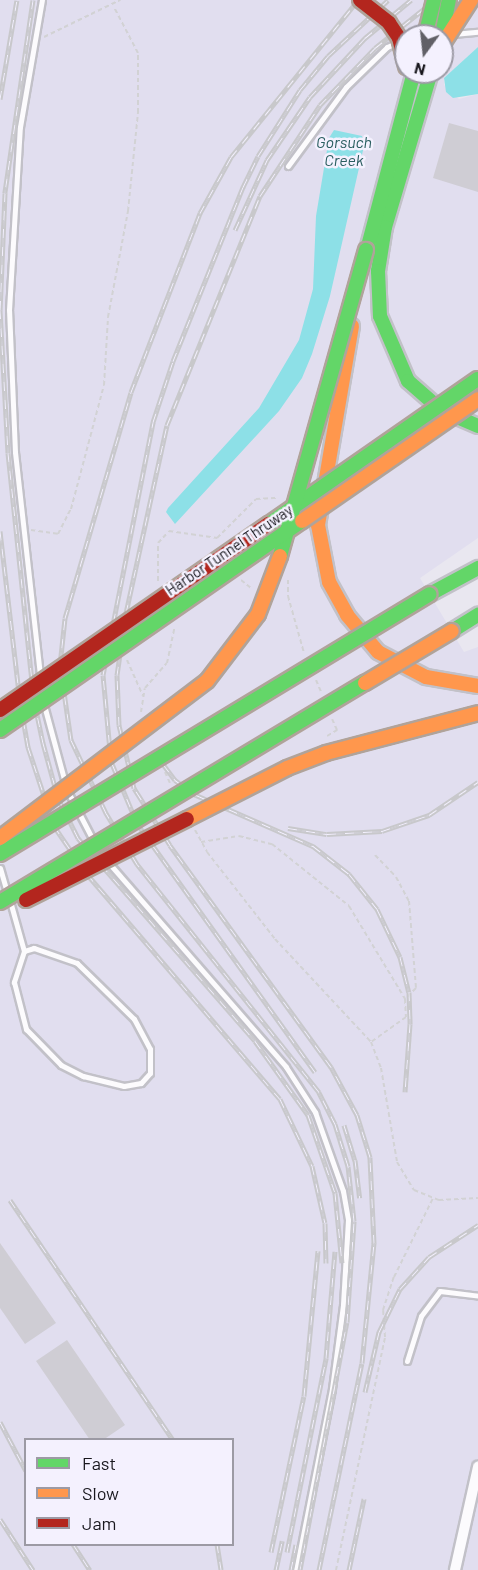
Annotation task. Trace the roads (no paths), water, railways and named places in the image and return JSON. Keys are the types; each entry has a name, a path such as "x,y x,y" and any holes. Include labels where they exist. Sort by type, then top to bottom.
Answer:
{"highway":[{"path":"360,0 389,23 394,30"},
{"path":"433,24 434,0"},
{"path":"438,24 449,0"},
{"path":"445,24 471,0"},
{"path":"404,104 405,84"},
{"path":"0,838 207,681 226,660 258,614 276,568 410,84"},
{"path":"427,84 385,227 378,271 380,316 396,360 408,381 441,411 478,426"},
{"path":"366,250 318,525 324,565 347,615 378,652 426,677 478,686"},
{"name":"Harbor Tunnel Thruway","path":"0,710 478,380"},
{"name":"Harbor Tunnel Thruway","path":"0,730 478,399"},
{"path":"0,854 430,594 478,568"},
{"path":"0,902 478,617"},
{"path":"0,913 287,768 344,747 478,713"}],"street":[{"path":"455,1570 478,1467"}],"lane":[{"path":"42,0 32,46 13,194 9,310 15,452 43,698 54,748 77,812 109,863 286,1067 326,1136 343,1191 348,1220 343,1305 332,1389 296,1570"},
{"path":"454,35 478,32"},
{"path":"288,166 346,87 387,47 394,44"},
{"path":"0,868 24,951 14,982 26,1029 61,1065 83,1076 124,1086 141,1083 150,1072 150,1049 134,1019 77,963 34,948 24,951"},
{"path":"407,1360 421,1316 440,1291 478,1296"}],"water":[{"path":"478,47 478,94 453,98 446,92 445,84 454,84 454,69"},
{"name":"Gorsuch Creek","path":"334,130 362,136 364,146 330,296 312,354 302,378 279,411 175,524 166,512 168,508 259,408 299,340 313,289 316,216 329,138"}],"railway":[{"path":"0,99 17,0"},
{"path":"33,0 5,193 0,310 8,453 34,700 43,743 58,798 78,838 255,1041 308,1115 335,1193 342,1263"},
{"path":"300,1570 347,1322 354,1221 348,1166 335,1124 319,1092 137,864 106,813 71,740 60,665 65,618 131,392 200,213 231,157 358,0"},
{"path":"315,1072 137,823 111,761 103,675 153,422 173,361 243,187 258,156 300,90 328,56 388,0"},
{"path":"235,230 267,160 310,97 365,38 411,0"},
{"path":"319,1570 362,1363 374,1243 370,1157 357,1115 331,1067 170,845 134,788 119,725 117,675 126,613 167,425 260,196 320,105 375,48 435,0"},
{"path":"0,531 20,702 28,747 54,826 87,874 280,1099 312,1166 325,1223 326,1263"},
{"path":"163,764 175,780 196,795 313,846 349,874 377,909 400,957 409,992 410,1024 405,1092"},
{"path":"288,828 327,834 382,831 429,815 478,782"},
{"path":"344,1125 355,1160 360,1198"},
{"path":"10,1200 172,1438"},
{"path":"365,1392 379,1332 400,1289 429,1257 478,1225"},
{"path":"271,1552 304,1396 318,1251"},
{"path":"287,1552 326,1358 335,1251"},
{"path":"0,1422 24,1467"},
{"path":"349,1570 364,1499"},
{"path":"0,1519 33,1570"},
{"path":"276,1570 282,1541"},
{"path":"291,1570 296,1544"},
{"path":"74,1546 90,1570"},
{"path":"217,1546 221,1570"}]}
